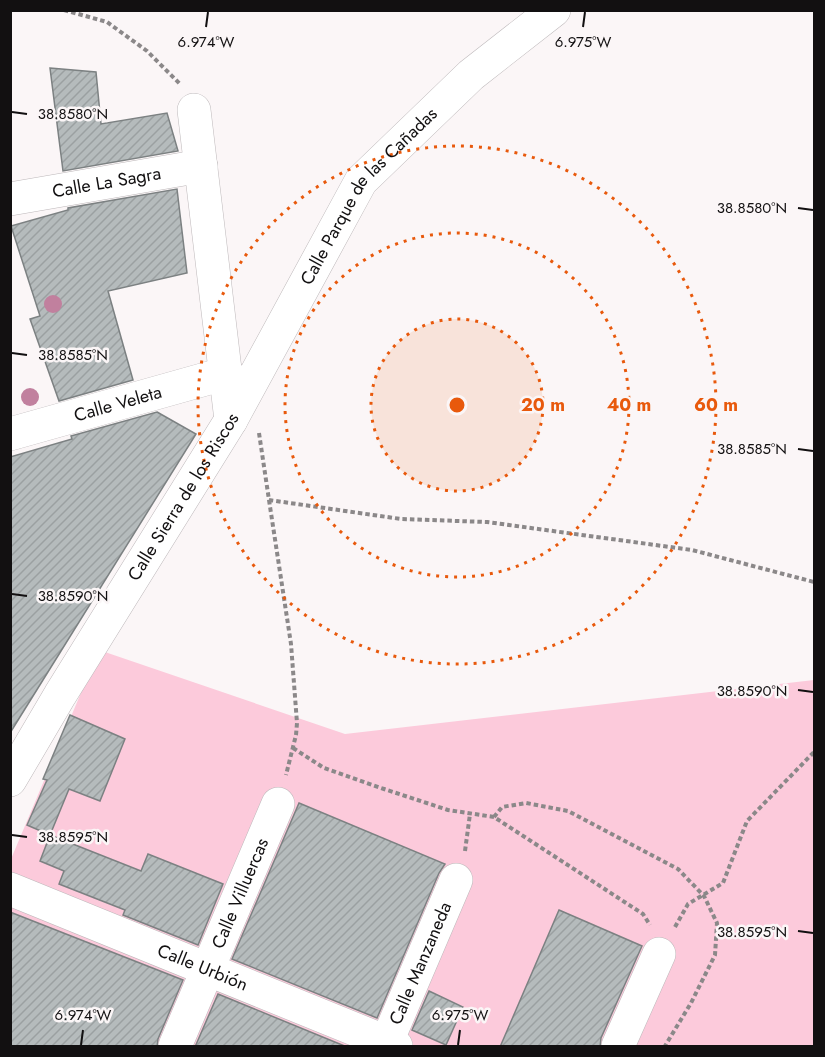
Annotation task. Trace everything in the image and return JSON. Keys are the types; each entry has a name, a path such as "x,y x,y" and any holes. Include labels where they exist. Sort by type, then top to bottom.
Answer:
{"street":[{"name":"Calle Parque de las Cañadas","path":"245,424 361,181 471,75 554,10"},
{"name":"Calle Sierra de los Riscos","path":"10,780 66,685 245,424 227,373 194,110"},
{"name":"Calle La Sagra","path":"10,199 201,166"},
{"name":"Calle Veleta","path":"10,434 227,373"},
{"name":"Calle Villuercas","path":"175,1047 278,804"},
{"name":"Calle Manzaneda","path":"389,1045 456,880"},
{"name":"Calle Urbión","path":"10,889 389,1045"},
{"path":"618,1047 660,954"}],"path":[{"path":"64,10 107,22 147,51 190,94 194,110"},
{"path":"245,424 269,500 291,644 297,723 293,748 278,804"},
{"path":"269,500 401,519 487,522 692,550 814,582"},
{"path":"293,748 324,768 448,810 494,817 643,914 653,930 660,954"},
{"path":"660,954 687,904 723,883 747,821 814,752"},
{"path":"494,817 502,807 526,803 568,810 678,869 704,896 717,923 715,955 691,1003 665,1047"},
{"path":"456,880 467,842 470,814"}],"shaded area":[{"path":"99,650 345,734 814,680 814,1046 11,1046 11,859"}],"building":[{"path":"50,68 96,72 101,124 167,113 178,151 63,171"},
{"path":"177,189 187,273 108,291 133,380 59,401 30,319 40,316 11,226 68,210 68,208"},
{"path":"157,412 196,434 10,733 10,457 72,439 71,436"},
{"path":"70,715 125,739 100,801 69,789 50,835 27,825 47,780 43,779"},
{"path":"299,803 445,864 439,873 377,1018 232,959"},
{"path":"50,835 141,871 148,854 223,884 198,945 123,915 125,910 59,884 64,871 40,861"},
{"path":"559,910 642,946 601,1038 600,1047 500,1047"},
{"path":"10,912 183,980 158,1039 157,1047 10,1047"},
{"path":"429,991 463,1007 446,1045 412,1030"},
{"path":"218,994 347,1047 195,1047"}]}
